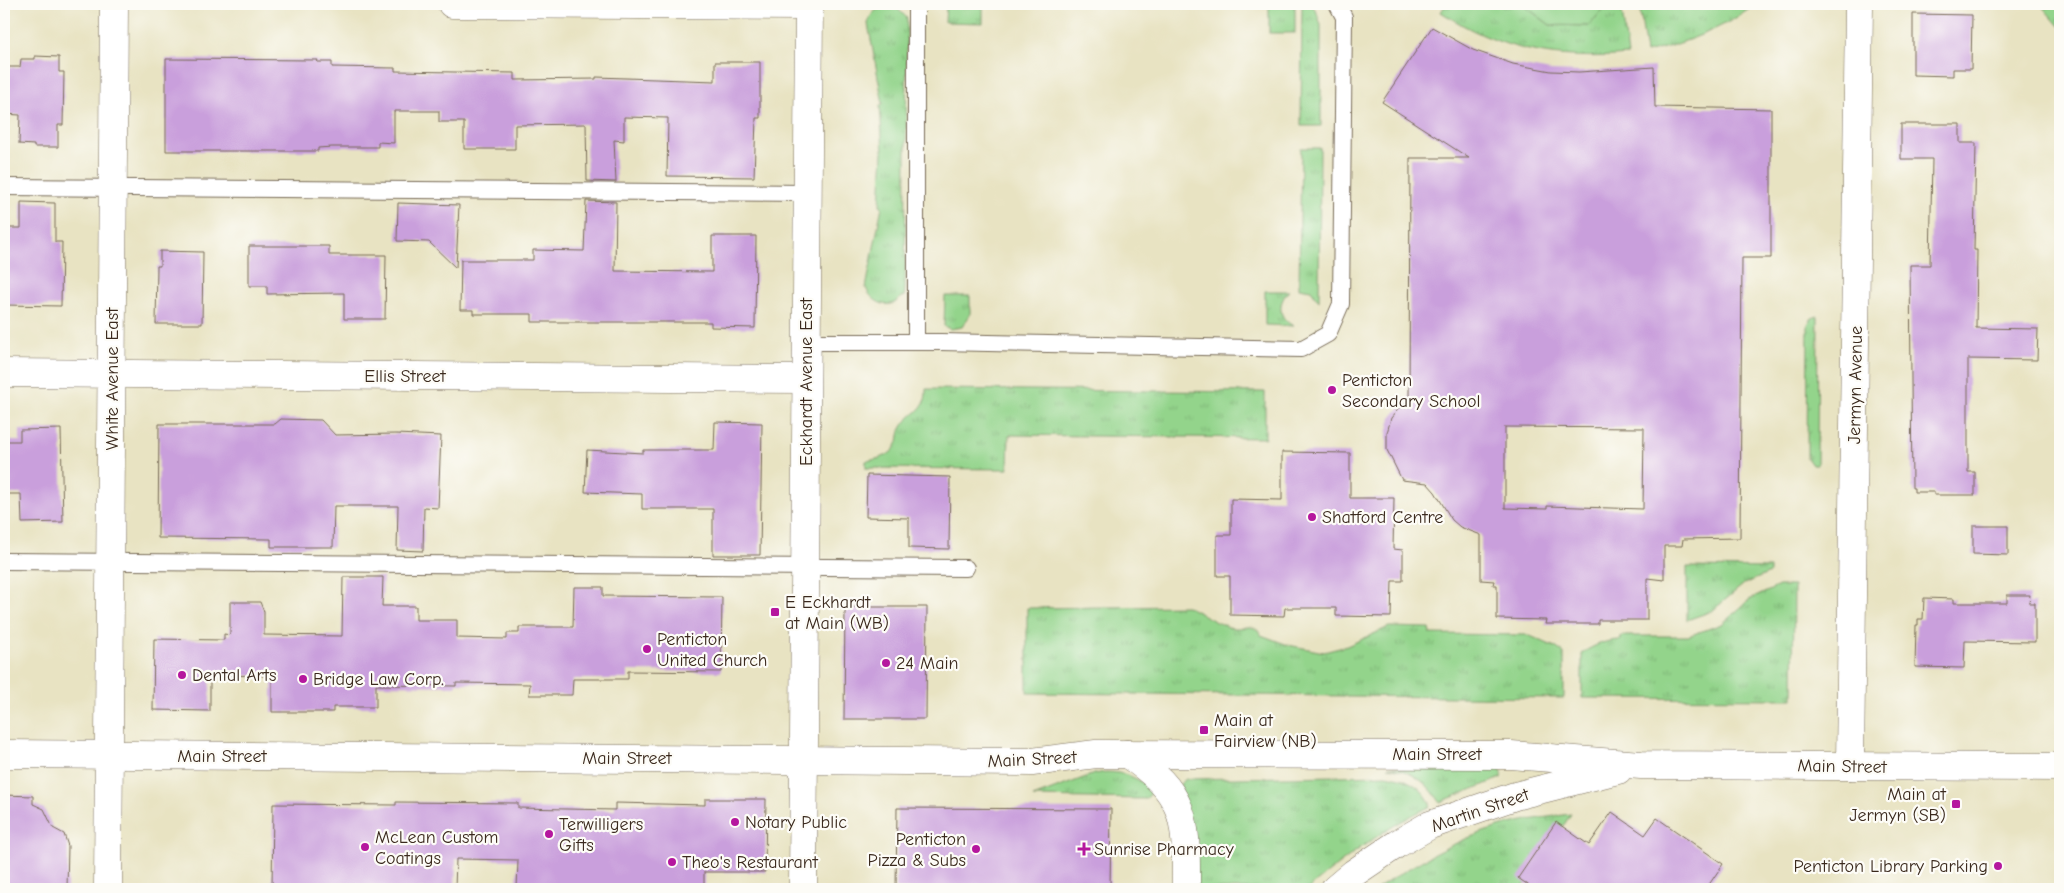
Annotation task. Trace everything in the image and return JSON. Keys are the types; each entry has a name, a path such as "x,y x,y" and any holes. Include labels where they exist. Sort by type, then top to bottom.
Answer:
{"main road":[{"name":"White Avenue East","path":"108,889 114,4"},
{"path":"452,4 808,5"},
{"name":"Jermyn Avenue","path":"1850,766 1859,4"},
{"name":"Eckhardt Avenue East","path":"803,889 808,5"},
{"name":"Ellis Street","path":"4,373 806,379"},
{"name":"Main Street","path":"4,754 1032,762 1096,754 1511,754 1641,765 2060,768"},
{"path":"1127,754 1152,770 1172,793 1178,806 1186,834 1186,889"},
{"name":"Martin Street","path":"1335,889 1354,873 1397,844 1430,825 1515,796 1641,765"}],"lane":[{"path":"916,4 916,342"},
{"path":"806,342 916,342 1301,349 1328,334 1341,304 1344,17 1337,4"},
{"path":"4,186 807,193"},
{"path":"4,560 966,568"}],"green space":[{"path":"946,4 983,4 983,23 945,22"},
{"path":"1269,4 1295,4 1295,33 1269,33"},
{"path":"1302,4 1310,4 1316,10 1321,25 1321,126 1301,126"},
{"path":"1446,4 1522,4 1550,25 1589,26 1607,4 1621,4 1628,55 1578,56 1554,54 1508,44 1485,36 1441,12"},
{"path":"1522,4 1607,4 1589,26 1550,25"},
{"path":"1639,4 1756,4 1717,28 1675,45 1646,53"},
{"path":"2040,4 2060,4 2060,27"},
{"path":"884,6 897,8 907,18 905,288 904,297 902,296 893,304 882,304 873,298 866,288 882,206 880,205 883,152 880,105 883,104 868,24 873,13"},
{"path":"1301,148 1320,148 1319,301 1311,290 1299,288"},
{"path":"1265,291 1289,291 1282,300 1281,310 1285,319 1294,326 1265,325"},
{"path":"945,296 970,296 970,315 962,327 950,329 944,326"},
{"path":"1818,316 1817,465 1812,465 1807,458 1808,324 1812,318"},
{"path":"926,389 1265,392 1265,438 1009,435 1008,469 866,468 866,461 885,456 893,451 898,442 902,427 924,402"},
{"path":"1687,567 1770,568 1770,573 1744,584 1712,611 1687,620"},
{"path":"1779,586 1794,586 1793,699 1582,698 1582,653 1587,650 1605,642 1621,640 1621,636 1688,636 1722,624 1749,600"},
{"path":"1186,606 1229,627 1252,627 1259,631 1261,635 1288,645 1324,652 1347,646 1389,627 1429,628 1430,634 1528,635 1564,653 1564,698 1027,693 1027,608"},
{"path":"1388,767 1500,768 1502,772 1501,778 1440,802 1424,783 1404,771"},
{"path":"1106,772 1119,773 1131,777 1153,791 1146,799 1033,797 1094,774"},
{"path":"1385,775 1406,780 1418,788 1424,793 1431,806 1398,823 1367,843 1308,889 1197,889 1180,784 1186,779"},
{"path":"1571,814 1522,889 1377,889 1436,853 1483,832 1517,822"}],"building":[{"path":"1913,14 1972,15 1971,69 1953,69 1953,76 1913,75"},
{"path":"1432,27 1473,50 1513,64 1551,71 1579,72 1654,67 1655,107 1771,109 1771,258 1742,258 1740,538 1683,539 1682,546 1664,546 1664,580 1647,578 1647,620 1598,620 1598,624 1545,624 1546,620 1497,619 1497,585 1493,585 1494,581 1481,580 1481,535 1460,527 1452,520 1435,492 1427,483 1402,480 1387,450 1387,433 1391,418 1400,407 1409,401 1410,158 1469,158 1382,102","holes":["1505,427 1644,428 1643,509 1547,506 1547,509 1505,508"]},
{"path":"35,56 59,57 59,72 64,72 63,125 58,125 58,147 34,147 34,145 19,144 20,115 4,114 4,67 20,67 21,59 35,59"},
{"path":"166,59 318,60 317,62 332,62 332,67 395,68 395,71 515,73 515,80 596,79 596,77 715,81 715,62 760,62 760,118 756,118 754,177 667,176 668,118 624,117 624,141 614,140 616,182 587,181 586,124 515,125 515,149 464,149 464,122 439,122 439,111 394,111 394,143 378,142 378,147 332,147 318,148 318,151 166,151"},
{"path":"1901,124 1960,124 1960,143 1976,143 1974,250 1977,250 1976,328 2038,329 2037,360 1968,359 1968,472 1975,472 1975,495 1934,495 1934,492 1914,492 1914,488 1912,488 1910,265 1930,265 1932,159 1901,159"},
{"path":"586,201 616,202 615,271 712,272 712,236 756,236 755,328 711,327 711,322 532,322 532,314 473,314 473,310 460,310 461,260 533,260 533,250 584,251"},
{"path":"21,202 55,203 55,242 62,242 61,306 4,305 4,228 21,228"},
{"path":"398,203 459,205 456,268 429,242 397,241"},
{"path":"249,246 329,246 329,255 386,255 385,319 344,319 344,293 267,294 267,286 249,286"},
{"path":"160,251 203,252 202,324 156,324 157,266 160,266"},
{"path":"281,419 321,420 335,435 396,434 441,436 438,508 424,507 423,551 397,550 398,506 334,506 333,547 271,547 271,539 158,538 159,424 275,424"},
{"path":"715,422 762,423 760,555 713,555 713,509 642,509 642,494 585,492 587,450 643,453 643,450 714,450"},
{"path":"61,429 63,522 22,523 21,494 4,494 4,441 20,441 20,430"},
{"name":"Shatford Centre","path":"1282,452 1350,453 1350,498 1394,498 1393,549 1403,550 1403,581 1392,581 1391,617 1336,616 1336,608 1285,608 1284,616 1230,615 1230,576 1217,576 1217,535 1231,535 1231,499 1282,500"},
{"path":"867,475 950,477 949,549 909,548 909,518 866,517"},
{"path":"1973,526 2008,526 2008,555 1973,554"},
{"path":"343,577 383,577 382,606 416,606 416,620 457,620 457,638 507,639 507,633 519,633 519,627 573,627 574,587 603,587 603,596 722,597 721,672 628,671 628,679 573,679 572,695 529,695 530,684 456,683 456,686 376,685 376,707 333,707 333,712 272,712 272,676 210,675 210,711 153,710 154,639 224,640 224,634 230,635 230,602 260,602 264,612 264,635 342,636"},
{"path":"2007,595 2030,595 2029,603 2035,603 2035,642 1965,641 1964,668 1915,667 1916,625 1918,625 1918,619 1923,619 1924,598 1954,599 1954,603 2007,603"},
{"name":"24 Main","path":"845,607 927,607 926,719 844,719"},
{"path":"4,795 33,796 33,804 44,809 53,828 64,834 68,846 67,889 4,889"},
{"path":"705,799 766,799 765,872 704,872 704,889 517,889 518,860 456,859 455,889 272,889 273,804 396,805 396,802 518,803 518,808 615,810 615,803 705,805"},
{"path":"897,808 1111,809 1110,889 896,889"},
{"path":"1612,812 1645,835 1657,818 1723,864 1706,889 1534,889 1518,878 1556,822 1589,845"}],"place":[{"name":"Penticton Secondary School","path":"1332,390"},
{"name":"Shatford Centre","path":"1312,517"},
{"name":"E Eckhardt at Main (WB)","path":"775,612"},
{"name":"Penticton United Church","path":"647,649"},
{"name":"24 Main","path":"886,663"},
{"name":"Dental Arts","path":"182,675"},
{"name":"Bridge Law Corp.","path":"303,679"},
{"name":"Main at Fairview (NB)","path":"1204,730"},
{"name":"Main at Jermyn (SB)","path":"1956,804"},
{"name":"Notary Public","path":"735,822"},
{"name":"Terwilligers Gifts","path":"549,834"},
{"name":"McLean Custom Coatings","path":"365,847"},
{"name":"Penticton Pizza & Subs","path":"976,849"},
{"name":"Sunrise Pharmacy","path":"1084,849"},
{"name":"Theo's Restaurant","path":"672,862"},
{"name":"Penticton Library Parking","path":"1998,866"}]}
